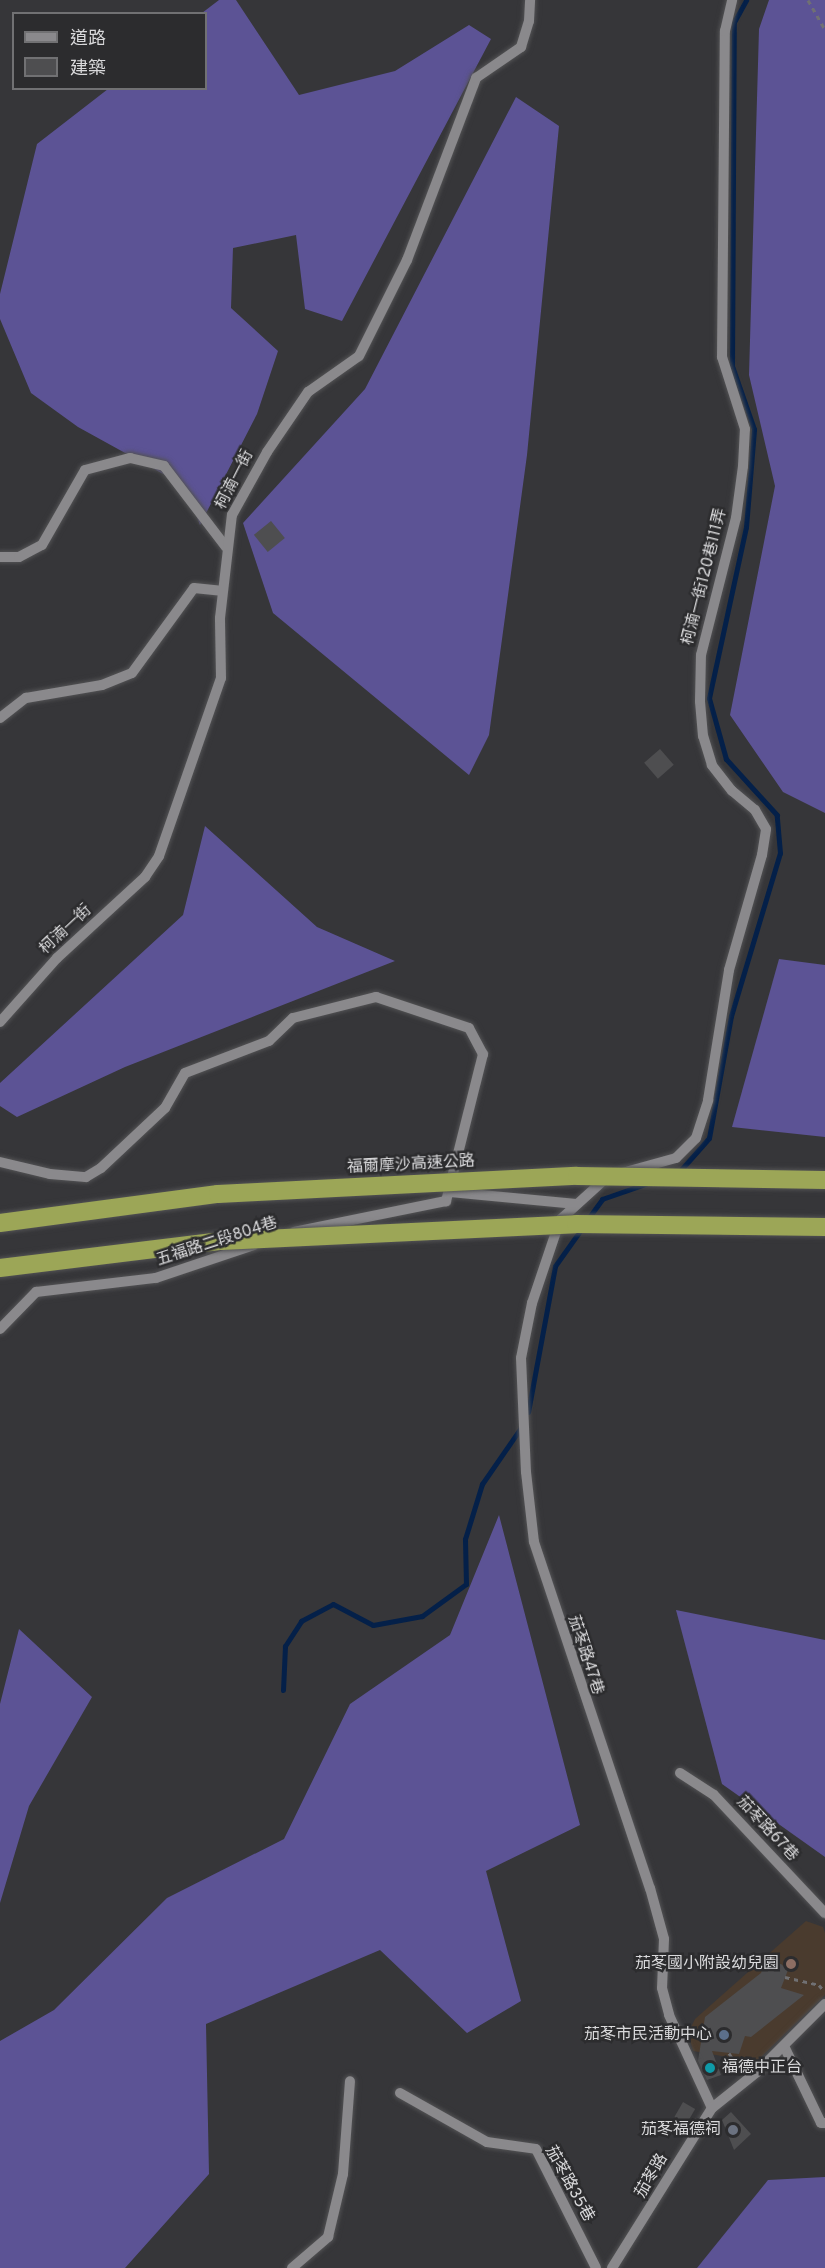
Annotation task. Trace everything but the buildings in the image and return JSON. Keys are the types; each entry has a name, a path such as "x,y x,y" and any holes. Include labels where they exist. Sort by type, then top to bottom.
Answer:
{"highway":[{"name":"福爾摩沙高速公路","path":"0,1223 218,1194 578,1176 825,1180"},
{"path":"0,1268 221,1241 576,1224 825,1227"}],"street":[{"name":"柯湳一街","path":"0,1022 57,958 145,877 159,856 221,678 222,591 232,515 267,452 308,392 359,356 373,332 406,260 476,78 521,47 529,21 530,0"},
{"name":"柯湳一街120巷111弄","path":"576,1204 598,1182 640,1166 676,1158 696,1138 708,1100 729,970 762,855 766,829 755,810 732,791 712,765 704,736 700,701 701,655 736,518 744,457 745,429 722,357 725,31 732,0"},
{"path":"0,557 19,557 42,545 85,470 130,458 164,466 226,547"},
{"path":"0,718 26,698 102,684 132,673 194,588 222,591"},
{"path":"0,1162 51,1174 86,1177 101,1168 165,1108 185,1073 269,1041 293,1018 376,997 469,1028 483,1054 450,1192 576,1204"},
{"name":"五福路二段804巷","path":"0,1329 36,1292 156,1278 319,1224 446,1201 450,1192"},
{"name":"茄苳路47巷","path":"576,1204 560,1220 545,1260 522,1358 526,1472 534,1542 650,1888 664,1939 662,1988 669,2015 712,2108"},
{"name":"茄苳路67巷","path":"680,1773 714,1795 825,1912"},
{"name":"茄苳路","path":"612,2268 712,2108 784,2046 825,2004"},
{"path":"784,2046 821,2122 825,2123"},
{"path":"292,2268 328,2237 343,2174 350,2081"},
{"name":"茄苳路35巷","path":"400,2093 487,2142 536,2149 596,2268"}],"path":[{"path":"808,0 825,28"},
{"path":"785,1977 819,1985 825,1992"},
{"path":"729,2053 738,2068"}],"shaded area":[{"path":"219,0 236,0 299,95 395,71 469,25 491,39 342,321 305,309 296,235 233,248 231,308 278,351 257,414 200,525 185,486 78,427 31,393 0,319 0,294 37,144 107,90 207,90 207,12 203,12"},
{"path":"769,0 825,0 825,813 783,792 730,715 775,486 749,375 759,29"},
{"path":"516,97 559,126 527,455 489,735 469,775 273,613 243,523 365,389"},
{"path":"205,826 317,927 395,961 125,1067 17,1117 0,1106 0,1083 183,915"},
{"path":"779,959 825,965 825,1137 732,1127"},
{"path":"499,1515 580,1825 486,1871 521,2001 467,2033 380,1950 206,2024 209,2174 125,2268 0,2268 0,2041 54,2010 167,1898 284,1839 350,1704 450,1635"},
{"path":"676,1610 825,1640 825,1857 722,1784"},
{"path":"19,1629 92,1697 29,1806 0,1903 0,1704"},
{"name":"茄苳國小附設幼兒園","path":"806,1921 823,1927 825,1933 825,1995 756,2062 693,2051 688,2033 695,2019"},
{"path":"825,2177 825,2268 697,2268 768,2180"}],"waterway":[{"path":"679,1172 709,1138 731,1016 780,853 777,815 726,759 709,698 746,527 754,429 732,366 734,22 746,0"},
{"path":"587,1220 602,1199 645,1184"},
{"path":"528,1412 555,1266 582,1228"},
{"path":"283,1690 285,1646 301,1621 333,1604 373,1625 422,1616 466,1584 465,1539 482,1484 522,1426"}],"place":[{"name":"茄苳國小附設幼兒園","path":"791,1964"},
{"name":"茄苳市民活動中心","path":"724,2035"},
{"name":"福德中正台","path":"710,2068"},
{"name":"茄苳福德祠","path":"733,2130"}]}
